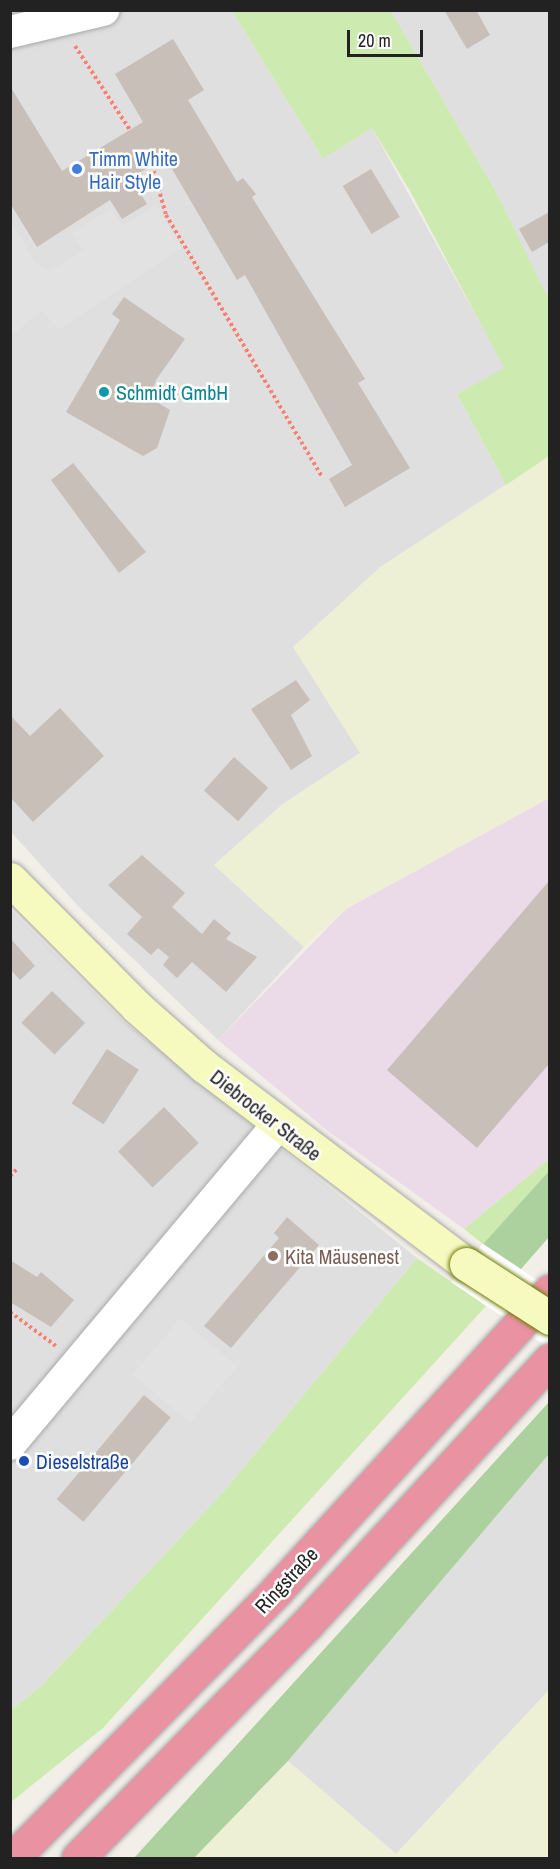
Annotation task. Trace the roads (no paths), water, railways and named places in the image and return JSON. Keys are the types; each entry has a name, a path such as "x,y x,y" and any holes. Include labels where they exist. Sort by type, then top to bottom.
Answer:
{"highway":[{"name":"Ringstraße","path":"13,1858 277,1590 549,1291"},
{"path":"78,1858 307,1624 549,1360"}],"main road":[{"name":"Diebrocker Straße","path":"10,879 137,1007 277,1126 466,1264 549,1318"}],"street":[{"path":"10,32 103,10"},
{"path":"10,1444 79,1366 277,1126"}],"place":[{"name":"Timm White Hair Style","path":"77,169"},
{"name":"Schmidt GmbH","path":"104,392"},
{"name":"Kita Mäusenest","path":"273,1256"},
{"name":"Dieselstraße","path":"24,1461"}]}
